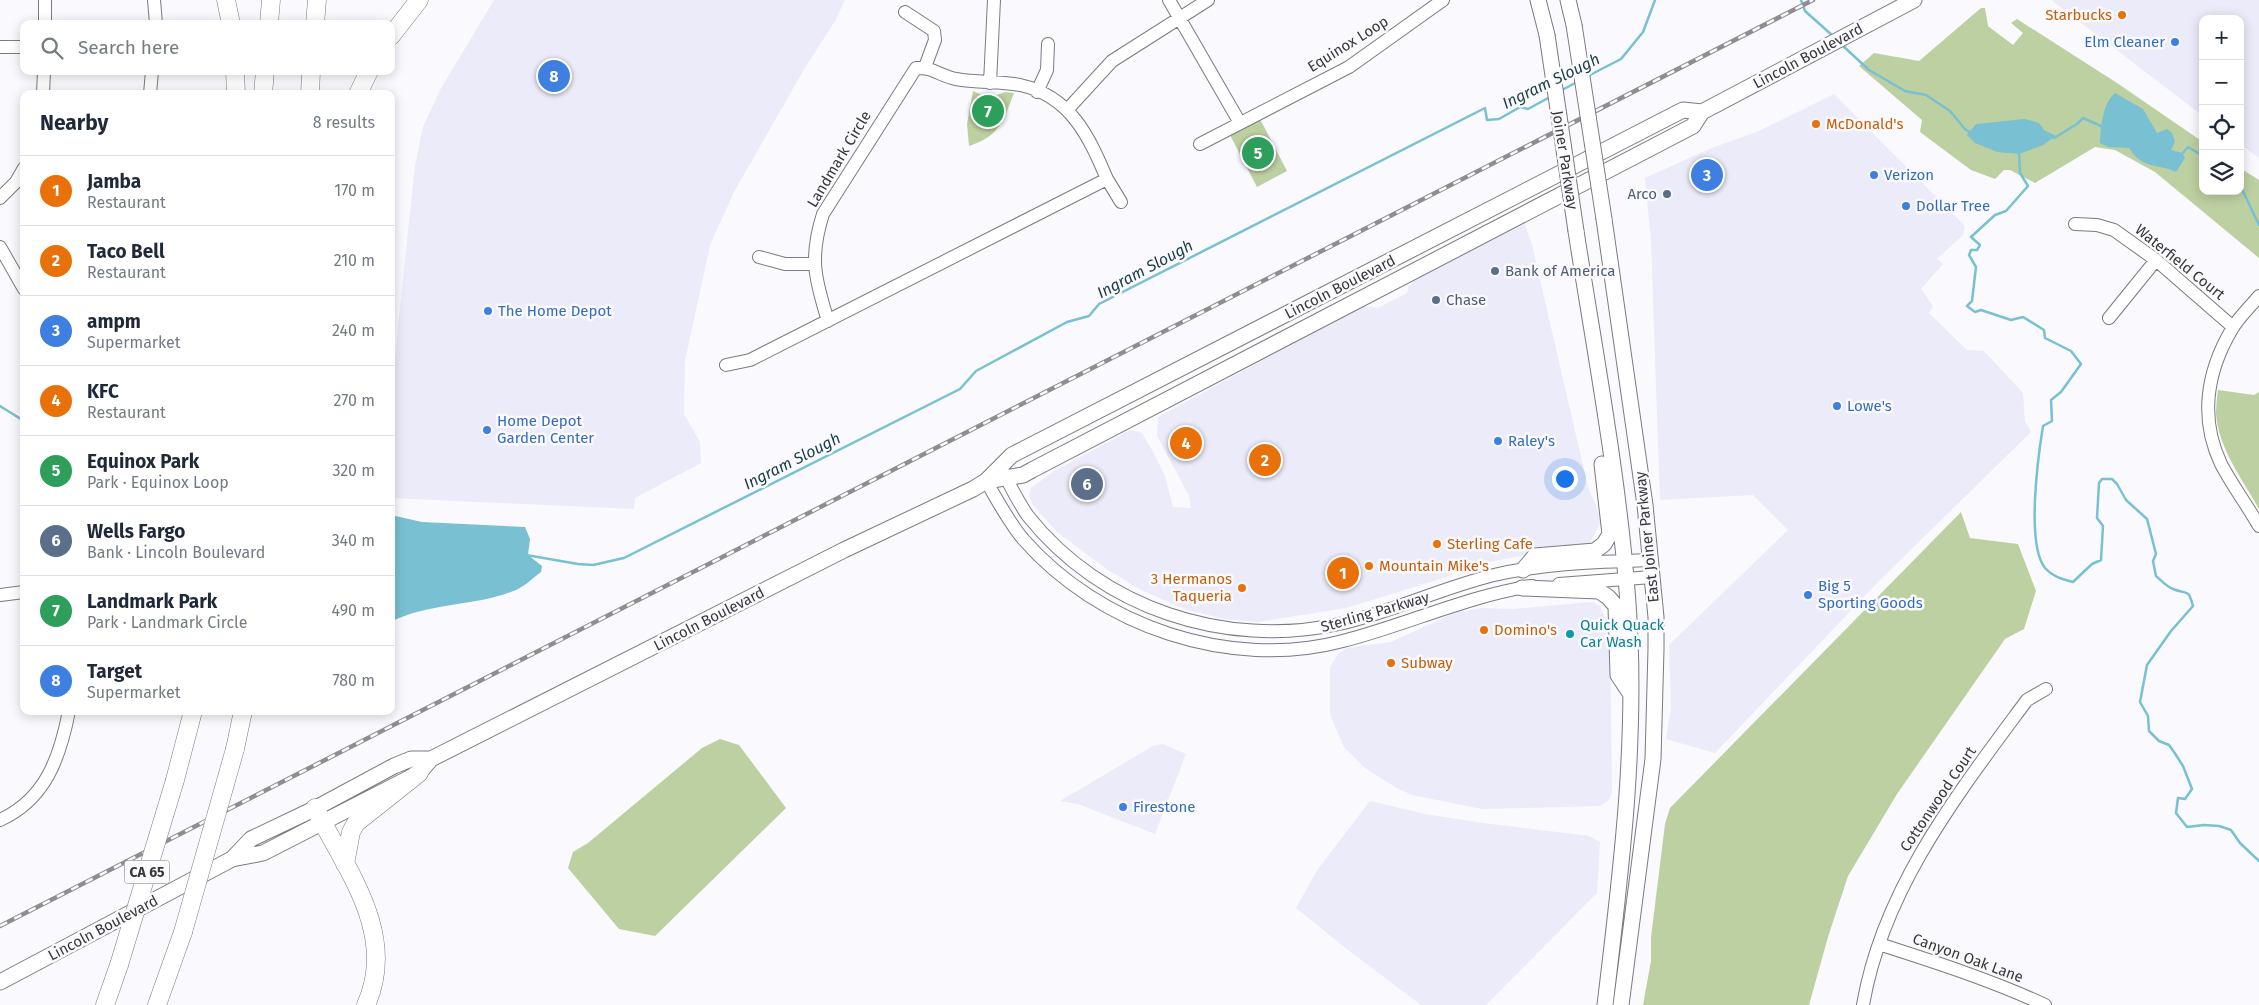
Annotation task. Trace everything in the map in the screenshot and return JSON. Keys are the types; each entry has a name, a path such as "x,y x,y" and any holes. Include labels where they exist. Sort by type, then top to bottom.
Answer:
{"highway":[{"path":"226,0 229,20"},
{"path":"269,20 271,0"},
{"path":"315,20 317,0"},
{"path":"395,31 419,0"},
{"path":"235,75 236,90"},
{"path":"263,90 265,75"},
{"path":"310,90 311,75"},
{"path":"360,90 367,75"},
{"name":"CA 65","path":"105,1005 175,780 191,715"},
{"path":"157,1005 183,932 242,715"},
{"path":"346,864 351,832 356,823 419,773"},
{"path":"319,815 367,906 375,938 375,969 366,1005"}],"main road":[{"name":"Joiner Parkway","path":"1538,0 1546,35 1576,231"},
{"name":"Joiner Parkway","path":"1568,0 1574,25 1604,219"},
{"name":"Lincoln Boulevard","path":"0,982 232,860 263,854 319,815 411,759 431,758 844,550 1004,472 1027,472 1693,126 1702,112 1914,0"},
{"name":"Lincoln Boulevard","path":"1004,472 1017,453 1684,110 1702,112"},
{"name":"East Joiner Parkway","path":"1604,219 1651,560 1657,666 1655,736 1621,1005"},
{"name":"East Joiner Parkway","path":"1576,231 1619,510 1629,631 1628,799 1605,1005"},
{"path":"1523,570 1535,556 1595,551 1604,544 1610,534 1602,466 1609,446"},
{"path":"1522,588 1599,591 1608,597 1616,606 1618,675 1630,693"},
{"name":"Lincoln Boulevard","path":"319,815 419,773 431,758"}],"street":[{"path":"44,20 45,0"},
{"path":"154,0 156,20"},
{"path":"990,83 994,0"},
{"path":"1170,0 1240,123"},
{"path":"1067,110 1112,61 1208,0"},
{"name":"Equinox Loop","path":"1200,144 1349,67 1443,0"},
{"path":"904,12 934,31 935,40 925,67 954,79 1020,85 1056,101 1067,110 1090,138 1107,179 1121,202"},
{"path":"1037,92 1047,70 1048,44"},
{"path":"0,47 20,47"},
{"name":"Landmark Circle","path":"828,321 815,278 818,231 823,214 911,74 916,68 925,67"},
{"path":"43,90 44,75"},
{"path":"150,90 152,75"},
{"path":"0,198 16,182 20,175"},
{"path":"726,365 750,360 1107,179"},
{"name":"Waterfield Court","path":"2074,224 2097,225 2114,230 2156,260 2233,327"},
{"path":"0,248 20,282"},
{"path":"759,257 785,264 815,264"},
{"path":"2109,318 2156,260"},
{"path":"2259,296 2233,327 2214,367 2209,385 2207,408 2212,438 2221,463 2259,526"},
{"name":"Sterling Parkway","path":"1004,472 1032,521 1054,545 1090,575 1128,597 1156,609 1182,619 1226,628 1272,631 1337,624 1467,583 1523,570 1651,560"},
{"name":"Sterling Parkway","path":"986,481 1009,520 1023,538 1042,558 1080,590 1122,615 1148,627 1201,642 1262,649 1303,648 1341,642 1473,600 1522,588 1652,577"},
{"path":"0,594 20,592"},
{"name":"Cottonwood Court","path":"1863,1005 1879,944 1894,904 1909,874 1933,833 2027,700 2046,689"},
{"path":"0,820 27,802 45,782 58,758 68,715"},
{"name":"Canyon Oak Lane","path":"1879,944 1954,968 2044,1005"}],"shaded area":[{"path":"494,0 845,0 835,21 803,71 735,190 710,245 685,361 684,414 700,442 701,463 635,498 634,509 395,498 395,363 415,165 423,127 440,90"},
{"path":"2051,0 2259,0 2259,158 2244,147 2244,15 2199,15 2199,113"},
{"path":"1834,94 1965,226 1963,235 1937,259 1943,264 1921,289 1933,306 1929,313 1967,350 1984,351 2023,393 2025,421 2031,432 1880,580 1715,753 1666,739 1671,708 1669,645 1788,530 1753,495 1660,500 1651,241 1645,178 1709,149 1759,131"},
{"path":"1525,224 1532,245 1588,487 1599,513 1600,523 1590,543 1478,564 1466,559 1454,563 1454,570 1450,576 1346,608 1258,622 1224,619 1187,610 1141,590 1105,568 1056,531 1033,505 1029,496 1031,488 1054,471 1131,430 1142,433 1152,450 1165,476 1173,507 1191,508 1189,496 1157,436 1158,417 1363,306 1378,308 1407,293 1409,286 1420,275"},
{"path":"1592,602 1600,606 1610,629 1612,793 1608,801 1600,806 1482,809 1412,795 1395,787 1365,768 1344,747 1330,715 1330,667 1338,654 1347,648 1391,642 1454,613 1482,608 1512,609"},
{"path":"1163,744 1186,754 1155,834 1078,804 1060,801 1153,746"},
{"path":"1370,801 1425,814 1589,836 1600,842 1597,893 1486,1005 1421,1005 1296,908 1318,869"}],"green space":[{"path":"1981,8 1985,8 1988,26 2013,45 2023,33 2011,23 2017,19 2117,83 2199,139 2199,195 2244,195 2244,171 2259,180 2259,258 2155,172 2115,150 2095,147 2035,183 2010,170 2004,170 1995,179 1971,170 1920,132 1922,120 1859,66 1874,53 1919,61"},
{"path":"973,91 989,98 1005,92 1014,93 1003,119 994,132 969,146 967,124"},
{"path":"1260,119 1287,171 1257,187 1230,135"},
{"path":"2218,390 2254,395 2259,392 2259,509 2232,463 2221,439 2216,413"},
{"path":"1961,512 1970,538 2018,544 2036,591 2024,629 2005,639 1897,794 1848,876 1809,1005 1643,1005 1651,961 1651,937 1665,824 1670,808"},
{"path":"720,739 739,745 786,808 655,936 619,929 568,868 573,852 588,843 702,748"}],"water":[{"path":"2115,93 2143,109 2157,133 2167,129 2172,133 2175,142 2171,150 2182,153 2185,158 2176,172 2145,163 2134,155 2129,148 2108,147 2100,143 2105,109"},
{"path":"2025,119 2039,123 2044,130 2056,136 2043,145 2019,154 1997,152 1975,143 1967,135 1976,124"},
{"path":"395,516 422,522 525,527 530,539 528,555 542,566 541,572 526,584 501,595 421,611 395,620"}],"waterway":[{"name":"Ingram Slough","path":"1588,76 1621,59 1643,32 1655,0"},
{"name":"Ingram Slough","path":"1801,0 1805,11 1833,36"},
{"name":"Ingram Slough","path":"1842,45 1869,70 1905,91 1926,95 1950,111 1965,129 1971,133"},
{"name":"Ingram Slough","path":"1562,90 1577,82"},
{"name":"Ingram Slough","path":"526,555 593,565 624,558 960,389 976,371 1067,322 1089,316 1099,304 1485,108 1487,120 1499,119 1520,107 1528,109 1550,97"},
{"name":"Ingram Slough","path":"2054,138 2077,124 2083,118 2103,127"},
{"name":"Ingram Slough","path":"2181,155 2188,147 2199,154"},
{"name":"Ingram Slough","path":"2019,152 2020,173 2028,186 2006,211 1995,215 1971,237 1980,245 1977,250 1971,250 1969,255 1976,267 1972,301 1967,306 1975,312 1981,310 2011,320 2023,317 2044,330 2045,338 2071,351 2081,364 2061,392 2051,400 2052,421 2043,426 2035,500 2036,540 2039,556 2045,568 2051,574 2073,582 2092,564 2101,560 2103,526 2097,518 2099,483 2102,479 2112,479 2126,500 2147,519 2156,554 2153,561 2156,576 2171,588 2187,593 2193,606 2171,631 2147,665 2140,702 2148,716 2149,731 2159,741 2169,745 2183,766 2192,789 2185,799 2178,798 2176,813 2187,827 2219,826 2231,830 2240,843 2259,861"},
{"name":"Ingram Slough","path":"2244,193 2259,225"},
{"name":"Ingram Slough","path":"0,406 20,418"}],"railway":[{"path":"0,926 1813,0"}],"place":[{"name":"Starbucks","path":"2122,15"},
{"name":"Elm Cleaner","path":"2175,42"},
{"name":"Target","path":"554,76"},
{"name":"Landmark Park","path":"988,111"},
{"name":"McDonald's","path":"1816,124"},
{"name":"Equinox Park","path":"1258,153"},
{"name":"ampm","path":"1707,175"},
{"name":"Verizon","path":"1874,175"},
{"name":"Arco","path":"1667,194"},
{"name":"Dollar Tree","path":"1906,206"},
{"name":"Bank of America","path":"1495,271"},
{"name":"Chase","path":"1436,300"},
{"name":"The Home Depot","path":"488,311"},
{"name":"Lowe's","path":"1837,406"},
{"name":"Home Depot Garden Center","path":"487,430"},
{"name":"Raley's","path":"1498,441"},
{"name":"KFC","path":"1186,443"},
{"name":"Taco Bell","path":"1265,460"},
{"name":"Wells Fargo","path":"1087,484"},
{"name":"Sterling Cafe","path":"1437,544"},
{"name":"Mountain Mike's","path":"1369,566"},
{"name":"Jamba","path":"1343,573"},
{"name":"3 Hermanos Taqueria","path":"1242,588"},
{"name":"Big 5 Sporting Goods","path":"1808,595"},
{"name":"Domino's","path":"1484,630"},
{"name":"Quick Quack Car Wash","path":"1570,634"},
{"name":"Subway","path":"1391,663"},
{"name":"Firestone","path":"1123,807"}]}
